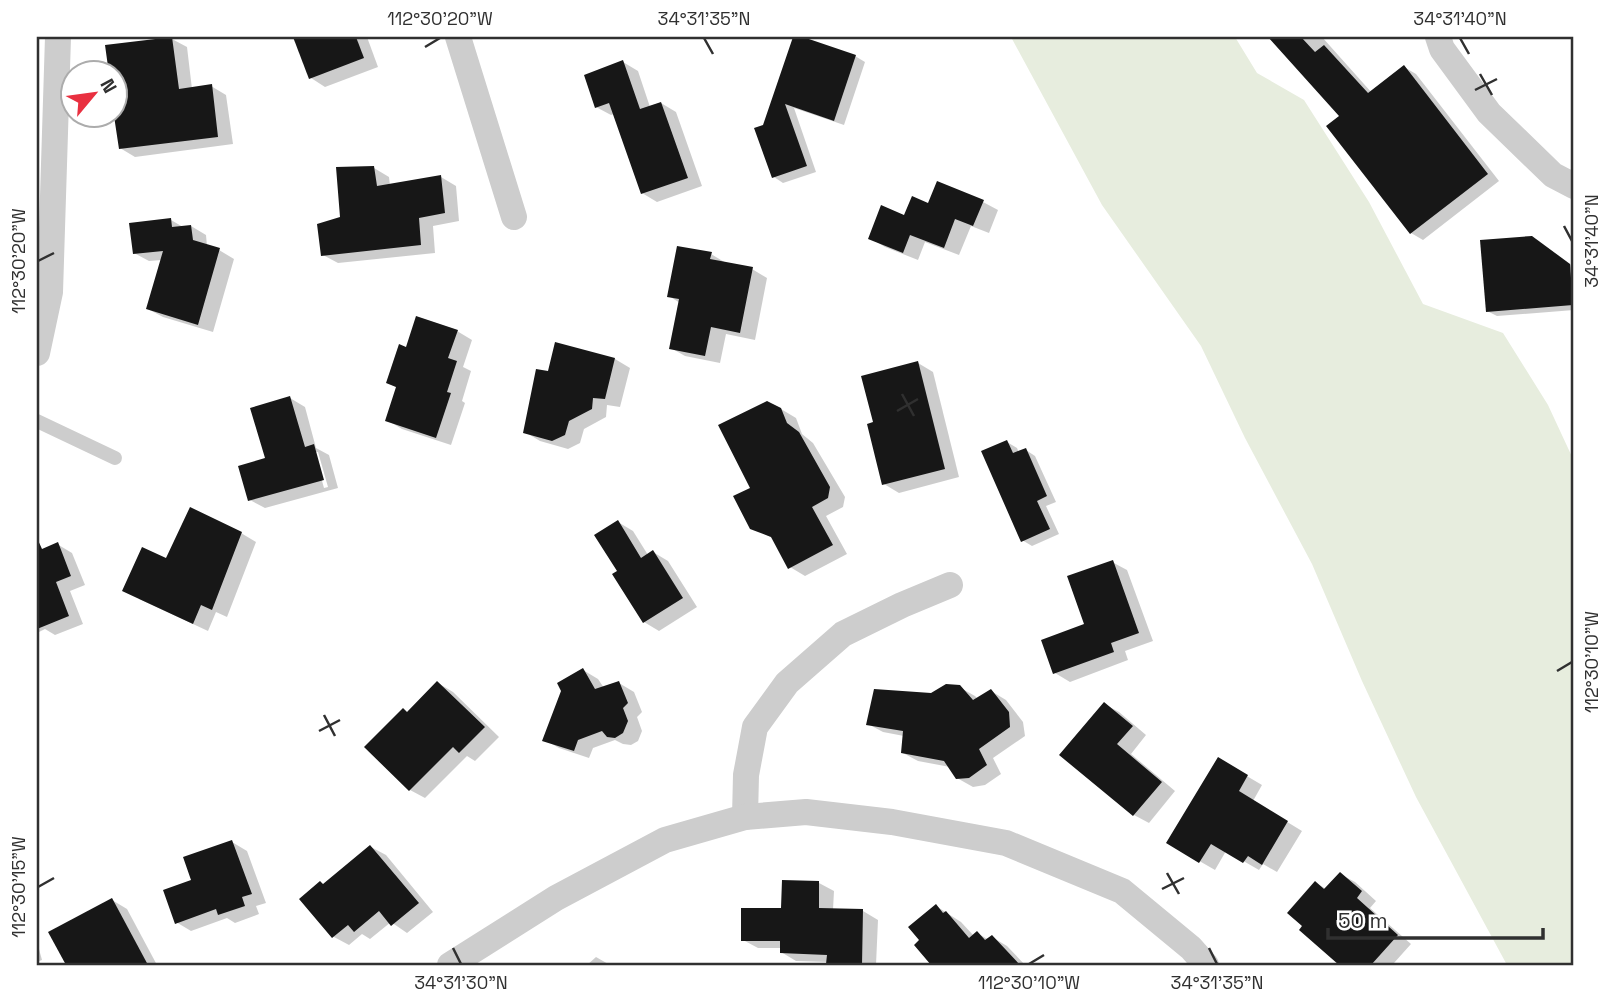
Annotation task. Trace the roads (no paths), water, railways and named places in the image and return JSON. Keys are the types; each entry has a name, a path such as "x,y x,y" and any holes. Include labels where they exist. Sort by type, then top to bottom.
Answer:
{"street":[{"path":"37,353 50,292 58,37"},
{"path":"458,37 514,218"},
{"path":"1437,37 1442,49 1489,113 1553,175 1574,186"},
{"path":"745,817 746,775 755,727 787,683 843,635 950,584"},
{"path":"450,965 556,898 665,840 745,817 806,812 892,822 1006,843 1122,891 1190,960"}],"lane":[{"path":"37,421 115,458"}]}
